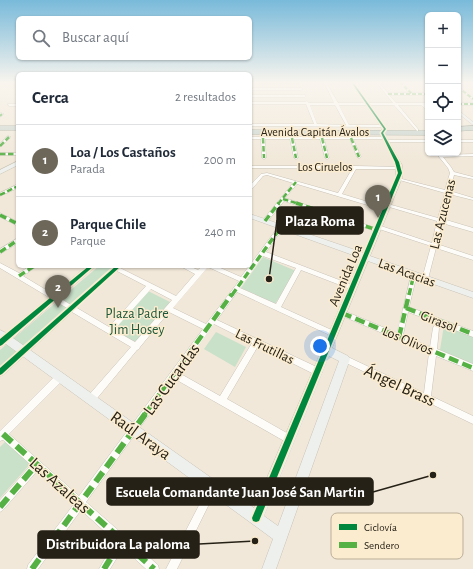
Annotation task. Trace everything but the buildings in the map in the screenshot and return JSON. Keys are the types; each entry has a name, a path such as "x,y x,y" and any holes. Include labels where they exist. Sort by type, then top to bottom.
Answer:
{"highway":[{"path":"0,128 16,128"},
{"path":"461,129 473,128"},
{"name":"Avenida Capitán Ávalos","path":"252,129 384,134"},
{"path":"0,131 16,131"},
{"name":"Avenida Capitán Ávalos","path":"252,132 384,134 422,132"},
{"path":"461,133 473,132"}],"street":[{"path":"310,109 316,126"},
{"path":"339,109 348,126"},
{"path":"370,109 400,168"},
{"path":"400,109 422,132"},
{"path":"461,114 473,124"},
{"name":"Avenida Capitán Ávalos","path":"252,125 348,126 384,134"},
{"path":"384,134 425,141"},
{"name":"Avenida Capitán Ávalos","path":"252,138 351,138 384,134"},
{"path":"0,146 9,137"},
{"path":"263,138 264,158"},
{"path":"292,138 296,158"},
{"path":"322,138 327,158"},
{"path":"351,138 359,157"},
{"path":"461,141 473,141"},
{"path":"0,154 16,154"},
{"path":"461,155 473,155"},
{"name":"Las Azucenas","path":"426,278 447,192 454,173 441,156"},
{"path":"0,172 16,164"},
{"name":"Los Ciruelos","path":"252,167 400,168"},
{"path":"339,195 355,168"},
{"name":"Avenida Loa","path":"256,518 378,229 398,179 400,168"},
{"path":"454,173 473,174"},
{"path":"454,173 473,178"},
{"path":"252,186 265,174 473,230"},
{"path":"398,179 473,199"},
{"path":"252,180 257,181"},
{"path":"265,221 296,182"},
{"path":"1,195 16,188"},
{"path":"283,199 473,258"},
{"path":"0,215 16,223"},
{"name":"Las Acacias","path":"252,217 473,295"},
{"path":"0,223 7,219"},
{"name":"Las Cucardas","path":"252,267 281,227"},
{"path":"0,252 16,241"},
{"path":"262,253 353,288"},
{"path":"0,265 137,347"},
{"path":"20,276 31,268"},
{"path":"2,338 90,268"},
{"path":"0,372 72,308 114,268"},
{"path":"117,268 177,299"},
{"path":"188,268 199,273"},
{"path":"91,399 203,268"},
{"path":"215,268 243,280"},
{"name":"Las Cucardas","path":"32,569 251,268"},
{"path":"277,308 299,268"},
{"path":"399,336 414,274"},
{"path":"108,331 150,286"},
{"path":"236,289 334,334"},
{"name":"Girasol","path":"406,308 473,334"},
{"path":"169,309 207,328"},
{"name":"Los Olivos","path":"342,313 473,368"},
{"name":"Las Frutillas","path":"213,320 318,372"},
{"path":"427,398 436,328"},
{"name":"Raúl Araya","path":"2,338 24,351 281,536"},
{"path":"222,400 257,342"},
{"name":"Ángel Brass","path":"327,350 473,420"},
{"path":"269,569 345,359"},
{"path":"174,374 289,439"},
{"path":"2,436 60,377"},
{"name":"Las Azaleas","path":"2,436 37,464 154,569"},
{"path":"0,507 37,464"},
{"path":"170,569 213,487"},
{"path":"104,569 122,540"}],"green space":[{"path":"263,257 296,271 275,304 241,288"},
{"path":"97,268 111,268 0,366 0,350"},
{"name":"Plaza Padre Jim Hosey","path":"146,290 172,303 136,346 108,329"},
{"path":"444,325 473,336 473,364 440,350"},
{"path":"216,332 246,347 235,367 204,349"},
{"path":"5,442 31,463 0,498 0,447"}],"marked path":[{"path":"0,146 9,137"},
{"path":"263,138 264,158"},
{"path":"292,138 296,158"},
{"path":"322,138 327,158"},
{"path":"351,138 359,157"},
{"path":"0,154 16,154"},
{"path":"265,221 296,182"},
{"path":"0,195 16,187"},
{"path":"283,199 377,230"},
{"path":"0,215 16,223"},
{"path":"252,267 281,227"},
{"path":"0,252 16,241"},
{"path":"19,276 31,268"},
{"path":"32,569 251,268"},
{"path":"399,337 414,274"},
{"path":"406,308 473,334"},
{"path":"342,313 473,368"},
{"path":"3,434 154,569"},
{"path":"0,507 37,464"},
{"path":"104,569 122,540"}],"cycle path":[{"path":"256,518 400,173 397,162 382,133 385,129 371,109"},
{"path":"0,343 90,268"},
{"path":"0,372 117,268"}],"place":[{"name":"Loa / Los Castaños","path":"378,218"},
{"name":"Plaza Roma","path":"269,279"},
{"name":"Parque Chile","path":"58,308"},
{"name":"Escuela Comandante Juan José San Martin","path":"433,475"},
{"name":"Distribuidora La paloma","path":"255,541"}]}
